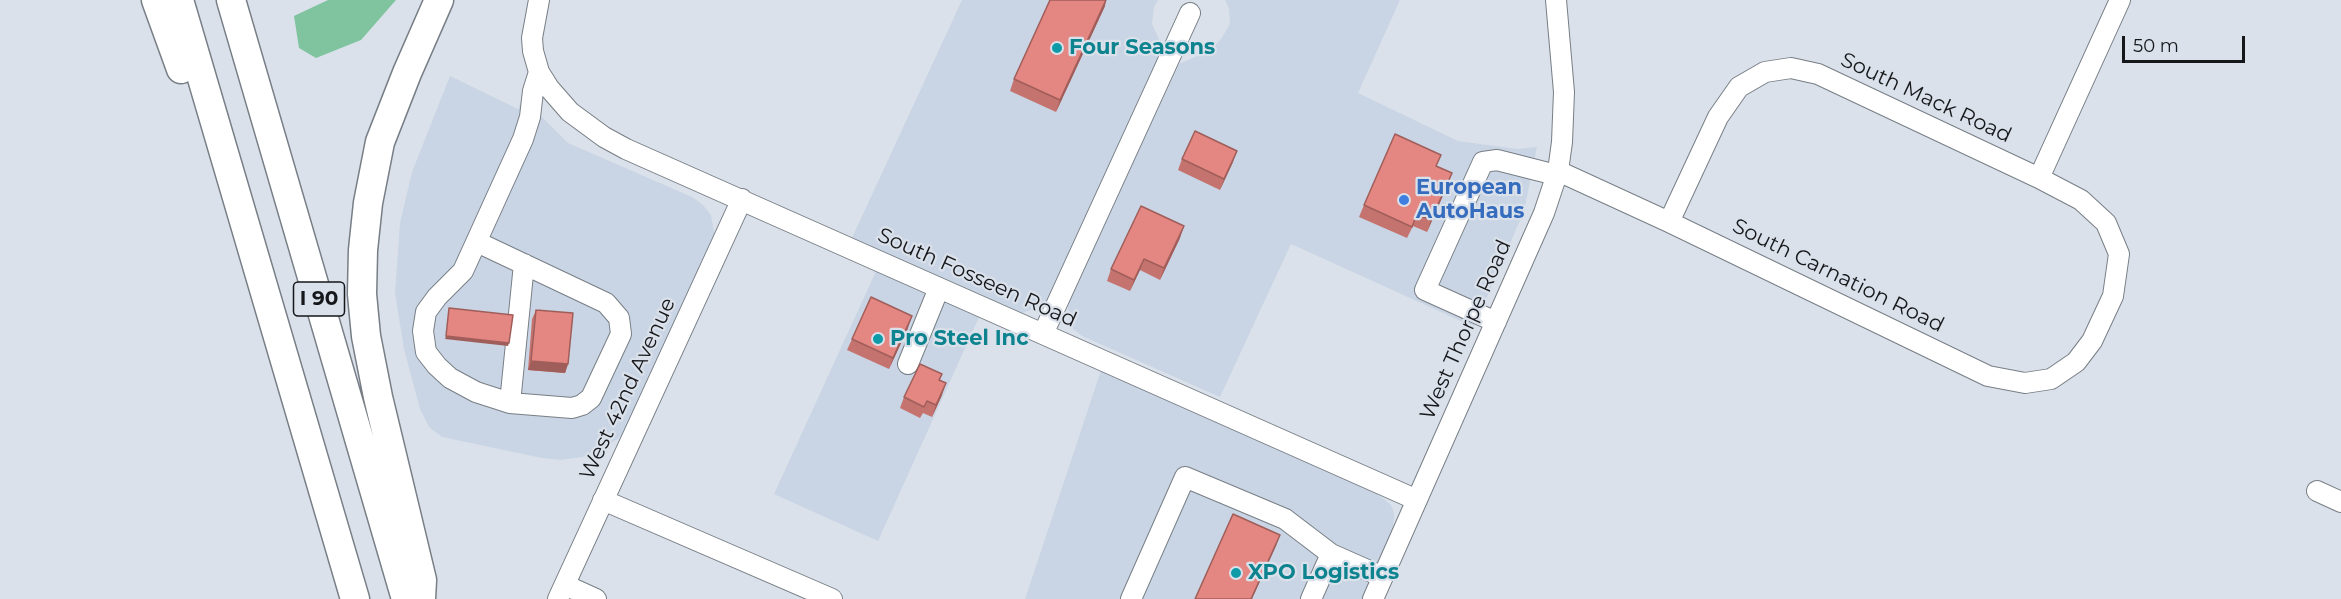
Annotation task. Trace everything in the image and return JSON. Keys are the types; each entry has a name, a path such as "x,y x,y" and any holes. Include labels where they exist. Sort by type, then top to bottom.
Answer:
{"highway":[{"path":"156,0 184,79 220,142"},
{"name":"I 90","path":"179,0 355,599"},
{"name":"I 90","path":"231,0 406,599"},
{"path":"421,599 422,580 378,397 366,336 362,294 363,250 368,203 380,142 439,0"}],"street":[{"path":"477,242 606,303 614,311 621,327 621,334 591,398 582,405 572,408 510,404 476,392 450,378 437,366 426,352 423,331 426,312 437,297 463,271 523,139 539,72 532,38 539,0"},
{"name":"West Thorpe Road","path":"1373,599 1544,213 1557,173 1563,132 1564,92 1556,0"},
{"path":"2039,178 2120,0"},
{"path":"1043,334 1190,13"},
{"name":"South Mack Road","path":"1670,222 1718,117 1740,87 1765,72 1791,68 1818,74 2039,178 2081,200 2106,223 2119,254 2113,296 2092,341"},
{"name":"South Fosseen Road","path":"539,72 564,106 584,124 626,148 1417,500"},
{"name":"South Carnation Road","path":"1496,322 1425,290 1483,162 1497,160 1557,173 1670,222 1988,375 2025,383 2051,379 2076,362 2092,341"},
{"name":"West 42nd Avenue","path":"561,592 742,199"},
{"path":"510,404 524,264"},
{"path":"908,364 939,288"},
{"path":"1131,599 1185,477 1285,519 1331,554 1383,577"},
{"path":"2318,491 2341,502"},
{"path":"603,500 832,599"},
{"path":"1311,599 1331,554"},
{"path":"561,592 596,599"}],"shaded area":[{"path":"962,0 1158,0 1154,7 1152,24 1161,43 1163,54 1049,298 1041,307 1015,315 851,240"},
{"path":"1225,0 1400,0 1358,93 1458,141 1517,149 1537,147 1524,211 1474,327 1291,244 1220,397 1082,336 1073,329 1068,307 1071,294 1179,64 1209,51 1221,39 1230,24 1229,9"},
{"path":"450,76 518,109 525,90 541,116 568,143 692,197 711,215 714,247 628,428 618,439 583,457 560,460 542,458 442,437 429,427 420,409 404,349 395,293 400,223 412,172"},
{"path":"877,269 980,315 878,541 774,494"},
{"path":"1101,370 1376,493 1391,505 1394,513 1393,532 1364,599 1025,599"}],"green space":[{"path":"328,0 396,0 361,40 316,58 299,48 294,16"}],"building":[{"name":"Four Seasons","path":"1050,0 1106,0 1060,100 1014,79"},
{"path":"1195,131 1237,151 1224,179 1182,159"},
{"name":"European AutoHaus","path":"1395,134 1441,155 1436,166 1452,173 1431,220 1417,214 1412,227 1364,205"},
{"path":"1141,206 1184,226 1164,268 1144,259 1134,280 1111,269"},
{"name":"Pro Steel Inc","path":"871,297 912,316 893,358 852,339"},
{"path":"449,308 513,315 509,343 446,336"},
{"path":"536,310 573,313 568,364 531,361"},
{"path":"920,364 942,374 939,380 946,383 936,405 927,401 924,407 904,397"},
{"name":"XPO Logistics","path":"1233,514 1280,535 1251,599 1195,599"}],"place":[{"name":"Four Seasons","path":"1057,48"},
{"name":"European AutoHaus","path":"1404,200"},
{"name":"Pro Steel Inc","path":"878,339"},
{"name":"XPO Logistics","path":"1236,573"}]}
